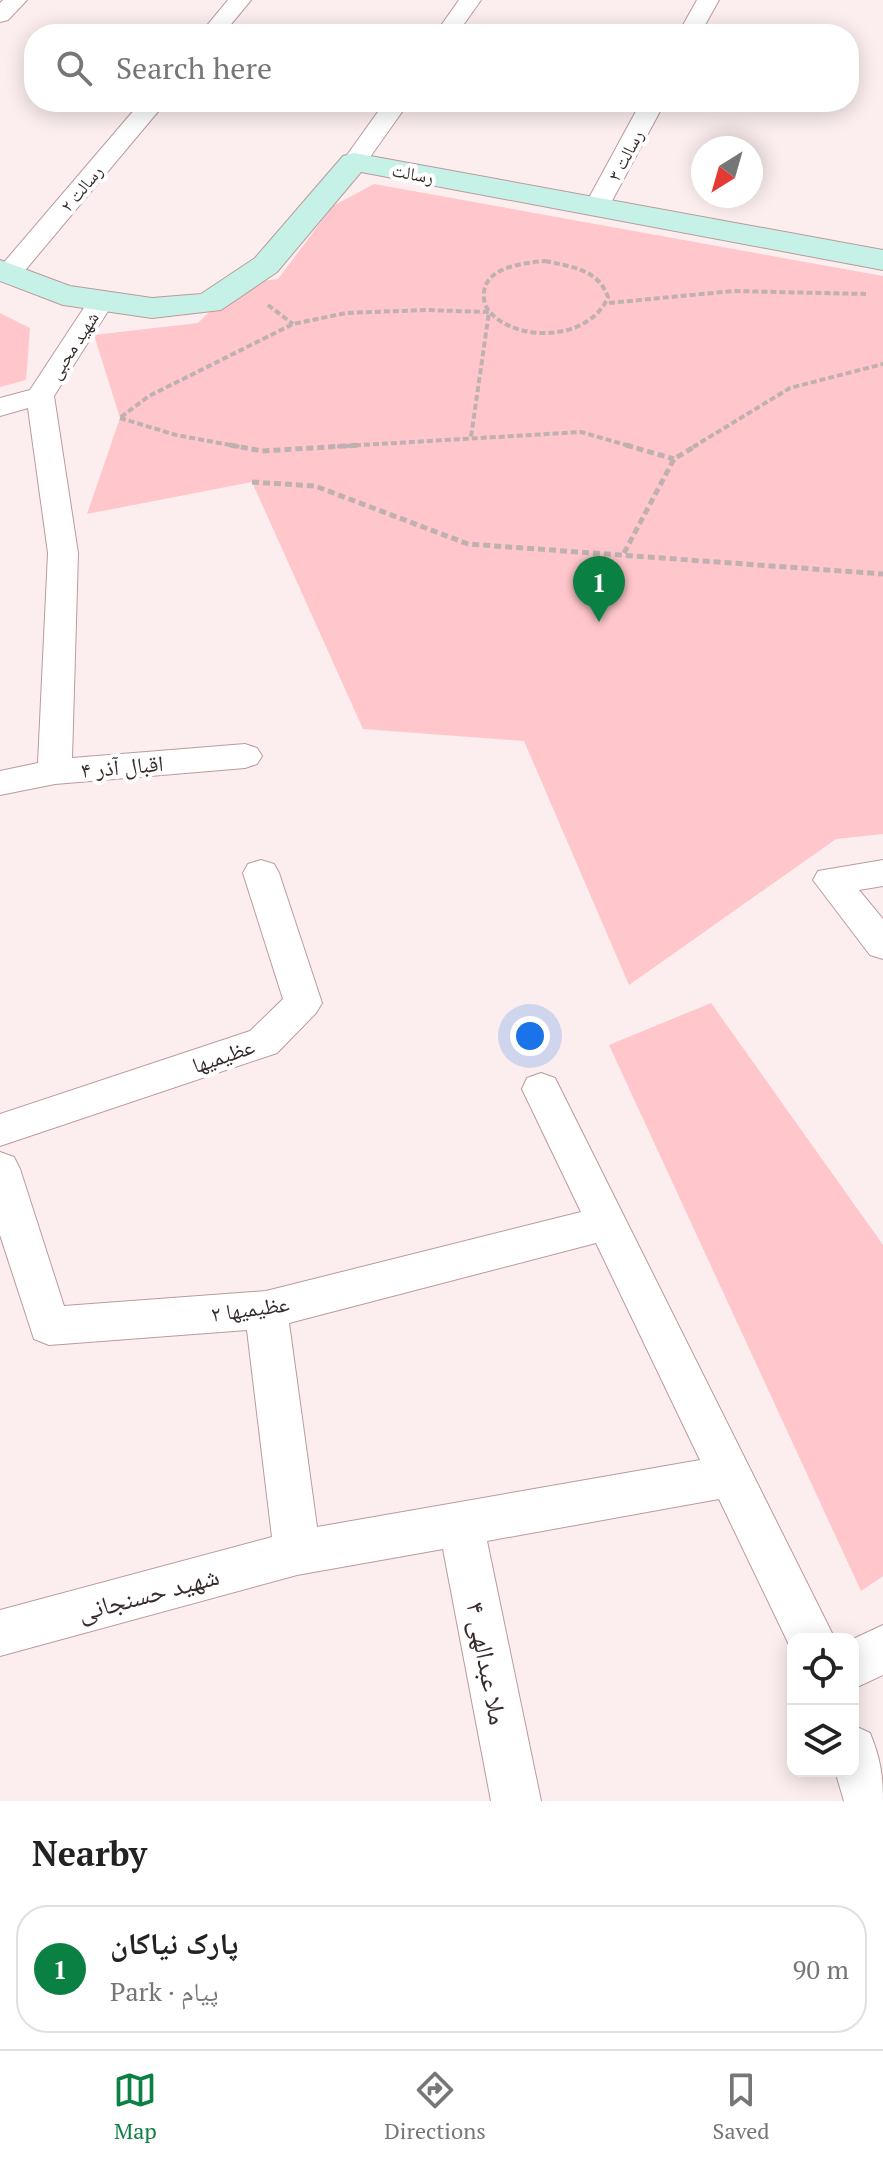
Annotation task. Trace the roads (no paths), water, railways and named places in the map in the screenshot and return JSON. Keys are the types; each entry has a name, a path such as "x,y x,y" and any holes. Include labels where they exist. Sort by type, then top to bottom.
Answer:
{"street":[{"path":"0,15 16,0"},
{"path":"220,24 240,0"},
{"path":"453,24 470,0"},
{"path":"695,24 708,0"},
{"name":"رسالت ۲","path":"4,272 145,112"},
{"path":"4,272 63,295 152,308 209,303 266,265 354,162 390,112"},
{"name":"رسالت ۳","path":"597,207 648,112"},
{"name":"رسالت","path":"354,162 883,260"},
{"name":"شهید محبی","path":"0,407 40,396 102,300"},
{"path":"40,396 63,553 55,772"},
{"name":"اقبال آذر ۴","path":"0,783 55,772 245,756"},
{"name":"عظیمیها","path":"0,1130 263,1042 303,1003 261,873"},
{"path":"883,873 831,880 883,945"},
{"path":"541,1089 808,1633"},
{"name":"عظیمیها ۲","path":"0,1169 49,1326 266,1310 606,1223"},
{"path":"266,1310 297,1553"},
{"name":"شهید حسنجانی","path":"0,1633 297,1553 731,1476"},
{"name":"ملا عبدالهی ۴","path":"461,1524 516,1801"},
{"path":"859,1662 883,1649"},
{"path":"859,1769 869,1801"}],"place":[{"name":"پارک نیاکان","path":"599,622"}]}
